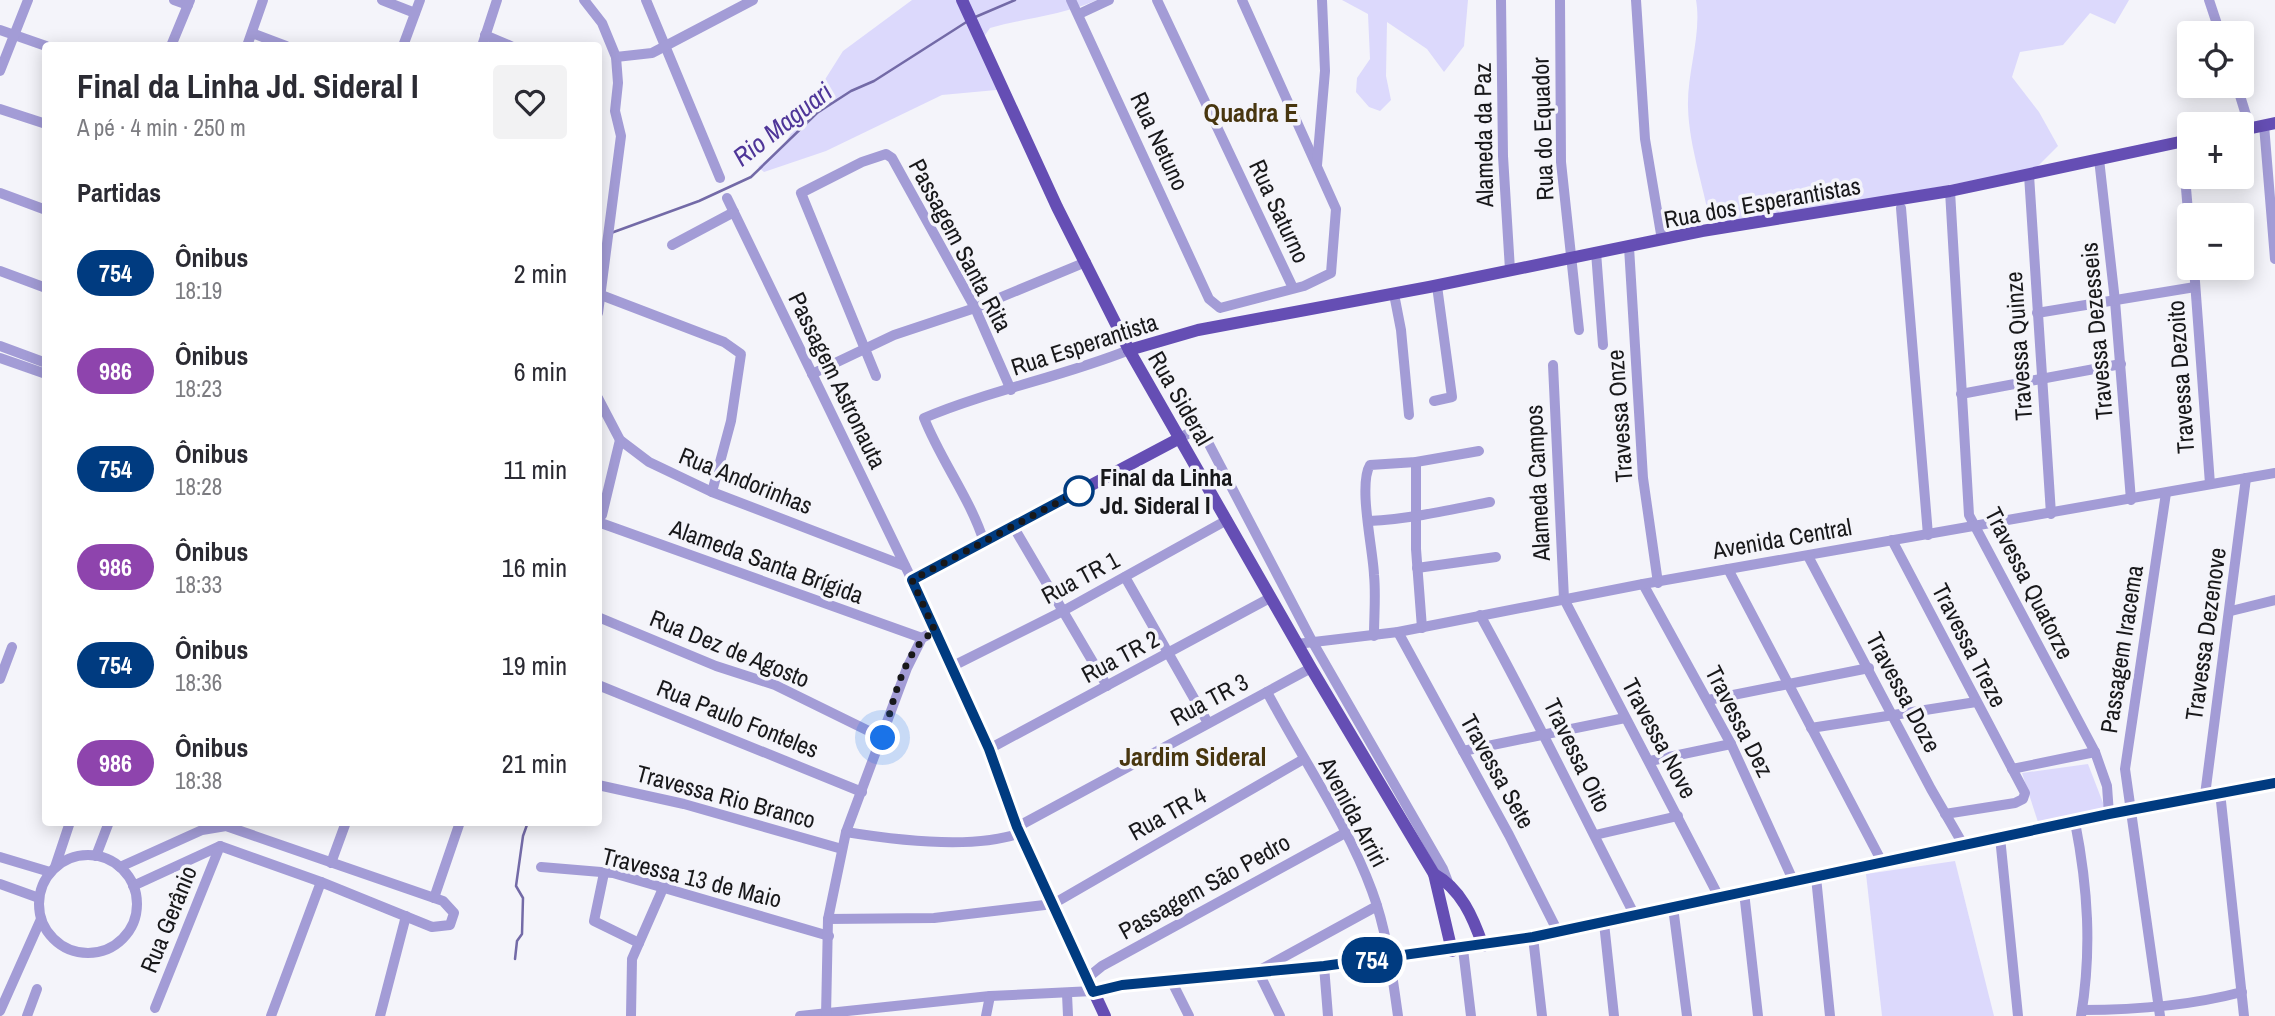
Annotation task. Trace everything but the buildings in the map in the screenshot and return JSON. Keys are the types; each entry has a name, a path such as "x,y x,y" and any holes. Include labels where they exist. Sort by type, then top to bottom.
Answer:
{"main road":[{"name":"Rua Sideral","path":"963,2 1057,207 1129,349 1270,598 1434,874 1458,950"},
{"name":"Rua dos Esperantistas","path":"1342,304 1711,229 1950,191 2177,143"},
{"name":"Rua Esperantista","path":"1129,349 1198,330 1342,304"},
{"path":"1105,1016 1019,830 989,749 912,580 1180,438"},
{"path":"1093,992 1171,980 1324,966 1483,946 1604,923 1793,880 2109,814 2275,783"},
{"name":"Rua Sideral","path":"1434,874 1448,882 1469,912 1483,946"}],"street":[{"path":"0,71 28,0"},
{"path":"174,0 189,3 174,42"},
{"path":"249,42 263,0"},
{"path":"382,0 415,13"},
{"path":"404,42 420,0"},
{"path":"483,40 497,0"},
{"path":"584,0 609,35 616,57 618,83 615,111 621,136 602,288"},
{"path":"646,0 720,178"},
{"path":"616,57 644,56 753,0"},
{"name":"Rua Netuno","path":"1071,0 1209,299 1220,308 1293,288"},
{"path":"1079,14 1109,0"},
{"name":"Rua Saturno","path":"1157,0 1293,288"},
{"path":"1242,0 1336,209 1331,273 1293,288"},
{"path":"1317,165 1325,71 1322,0"},
{"name":"Alameda da Paz","path":"1502,0 1503,156 1510,270"},
{"name":"Rua do Equador","path":"1560,0 1559,120 1570,257"},
{"path":"1636,0 1644,139 1662,240"},
{"path":"2209,0 2216,21"},
{"path":"0,30 42,45"},
{"path":"252,33 276,42"},
{"path":"0,108 42,123"},
{"path":"2269,124 2275,259"},
{"name":"Passagem Santa Rita","path":"864,348 802,202 803,191 881,154 892,158 975,308 1011,390"},
{"name":"Travessa Dezesseis","path":"2099,159 2121,363 2131,500"},
{"name":"Travessa Quinze","path":"2029,175 2051,514"},
{"name":"Travessa Quatorze","path":"1950,191 1966,493 1974,528 2095,752 2104,772 2109,814"},
{"path":"0,192 42,208"},
{"name":"Passagem Astronauta","path":"727,198 912,580"},
{"path":"1901,208 1928,535"},
{"path":"672,245 734,212"},
{"name":"Travessa Onze","path":"1629,247 1643,478 1658,583"},
{"path":"1596,252 1604,345"},
{"path":"1570,257 1579,330"},
{"path":"812,374 894,335 975,308 1086,262"},
{"path":"0,271 42,287"},
{"name":"Travessa Dezoito","path":"2195,280 2210,484"},
{"path":"1434,401 1452,397 1437,286"},
{"path":"2037,313 2195,287"},
{"path":"1394,294 1401,330 1409,415"},
{"path":"602,295 704,333 732,345 741,354 731,421 712,492"},
{"path":"0,346 42,362"},
{"path":"864,348 876,376"},
{"name":"Rua Esperantista","path":"984,542 976,519 938,453 924,418 1090,366 1129,349"},
{"path":"0,358 42,373"},
{"path":"1961,394 2121,363"},
{"name":"Alameda Campos","path":"1553,365 1564,599"},
{"name":"Rua Andorinhas","path":"602,405 621,440 649,462 712,492 905,566"},
{"path":"1180,438 1200,427 1312,641 1448,882"},
{"path":"602,511 621,440"},
{"path":"1374,636 1374,575 1368,468 1370,465 1416,462 1479,451"},
{"path":"1416,462 1417,568 1422,628"},
{"name":"Avenida Central","path":"1297,644 1422,628 1643,584 1974,528 2275,472"},
{"name":"Travessa Dezenove","path":"2205,796 2231,611 2246,478"},
{"name":"Passagem Iracema","path":"2160,1012 2125,769 2166,493"},
{"path":"1369,521 1404,519 1417,514 1490,502"},
{"name":"Alameda Santa Brígida","path":"602,520 922,638"},
{"name":"Rua TR 1","path":"951,667 1063,611 1227,520"},
{"path":"1013,526 1107,686"},
{"name":"Travessa Treze","path":"1892,540 2025,793 2023,800 1945,814"},
{"path":"1417,568 1496,556"},
{"name":"Travessa Doze","path":"1808,556 1964,846"},
{"path":"1728,569 1787,686 1882,862"},
{"path":"1125,577 1208,723"},
{"name":"Travessa Dez","path":"1643,584 1731,744 1793,880"},
{"name":"Rua TR 2","path":"989,749 1270,598"},
{"name":"Travessa Nove","path":"1564,599 1720,897"},
{"path":"2231,611 2275,600"},
{"name":"Travessa Oito","path":"1480,615 1546,735 1562,773 1635,916"},
{"name":"Rua Dez de Agosto","path":"602,619 716,666 775,685 883,738"},
{"path":"826,1015 830,936 828,919 846,832 883,738 906,668 922,638 935,631"},
{"name":"Travessa Sete","path":"1398,632 1558,932"},
{"path":"0,679 12,647"},
{"name":"Rua TR 3","path":"1019,830 1311,668"},
{"path":"1708,700 1869,668"},
{"name":"Rua Paulo Fonteles","path":"602,687 862,792"},
{"name":"Avenida Arriri","path":"1267,692 1345,833 1377,906 1389,957 1398,1016"},
{"path":"1811,728 1976,702"},
{"path":"1463,751 1625,718"},
{"path":"1650,761 1731,744"},
{"path":"2012,769 2095,752"},
{"name":"Rua TR 4","path":"1053,904 1303,760"},
{"path":"2104,772 2125,769"},
{"name":"Travessa Rio Branco","path":"602,786 684,804 842,849"},
{"path":"2220,792 2244,1016"},
{"path":"1595,835 1678,816"},
{"path":"2075,822 2085,879 2089,939 2088,981 2081,1013 2160,1012 2242,992"},
{"path":"0,857 52,869 82,855 96,856 120,867 133,886 137,901 132,924 119,943 105,951 81,953 59,945 48,934 41,919 38,898 52,869 68,826"},
{"path":"96,856 107,826"},
{"path":"120,867 202,830 219,826"},
{"path":"133,886 220,846 321,882 432,927 450,925 454,914 451,907 434,898 232,826"},
{"path":"331,863 345,826"},
{"path":"434,898 459,826"},
{"name":"Travessa Rio Branco","path":"846,832 948,841 1003,838 1019,830"},
{"name":"Passagem São Pedro","path":"1086,979 1102,966 1345,833"},
{"path":"2000,837 2018,1016"},
{"name":"Rua Gerânio","path":"155,1008 220,846"},
{"name":"Travessa 13 de Maio","path":"541,867 604,873 664,886 830,936"},
{"path":"604,873 594,921 639,943"},
{"path":"1816,877 1830,1016"},
{"path":"271,1016 321,882"},
{"path":"0,884 38,898"},
{"path":"631,1016 632,959 664,886"},
{"path":"1744,892 1758,1016"},
{"path":"828,919 934,918 1053,904"},
{"path":"1280,1016 1258,971 1377,906"},
{"path":"1673,907 1687,1016"},
{"path":"380,1016 406,916"},
{"path":"0,1011 41,919"},
{"path":"1604,923 1614,1016"},
{"path":"1533,937 1542,1016"},
{"path":"1458,950 1471,1016"},
{"path":"1324,966 1328,1016"},
{"path":"1171,980 1189,1016"},
{"path":"27,1016 37,989"},
{"path":"800,1016 990,996 1093,992"},
{"path":"1067,994 1068,1016"},
{"path":"986,1016 990,996"},
{"path":"906,1016 908,1003"}],"shaded area":[{"path":"912,0 1097,0 1058,13 990,28 983,38 1007,89 942,95 826,151 764,172 758,167 783,146 843,51"},
{"path":"1342,0 1468,0 1464,46 1444,72 1427,49 1387,22 1386,76 1391,100 1380,111 1369,107 1356,92 1357,78 1370,59 1368,14"},
{"path":"1696,0 2129,0 2115,24 2090,13 2063,45 2020,52 2012,77 2039,112 2058,146 2035,169 1711,229 1691,138 1688,107 1696,40"},
{"path":"2088,764 2105,808 2038,822 2022,773"},
{"path":"1955,861 1994,1016 1882,1016 1866,874"}],"waterway":[{"name":"Rio Maguari","path":"973,18 1015,0"},
{"name":"Rio Maguari","path":"611,233 699,201 751,177 817,113 851,91 874,81 968,21"},
{"path":"515,959 517,941 522,934 523,898 516,886 527,826"}],"bus line":[{"name":"754","path":"1079,491 912,580 989,749 1017,827 1093,992 1122,985 1452,951 1533,937 2109,814 2275,783"}],"place":[{"name":"Final da Linha Jd. Sideral I","path":"1079,491"}],"district":[{"name":"Quadra E","path":"1251,112"},
{"name":"Jardim Sideral","path":"1193,756"}],"route":[{"path":"883,738 906,668 922,638 935,631 912,580 1079,491"}]}
